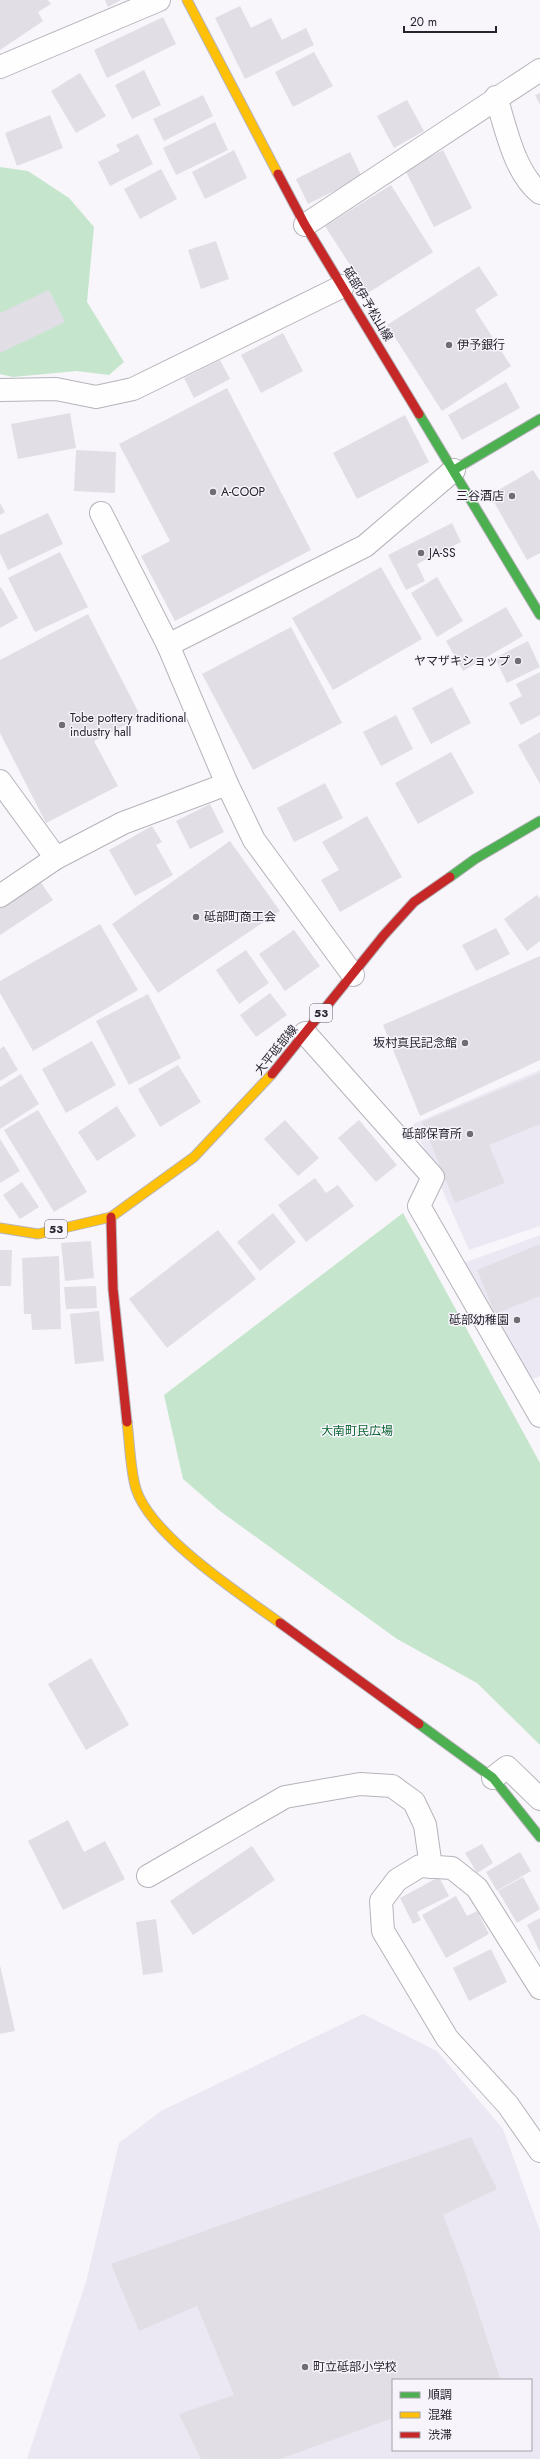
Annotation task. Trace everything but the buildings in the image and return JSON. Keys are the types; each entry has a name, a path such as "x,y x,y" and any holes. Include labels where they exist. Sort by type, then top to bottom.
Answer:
{"main road":[{"name":"砥部伊予松山線","path":"187,0 305,225 540,615"},
{"path":"454,470 540,419"},
{"name":"大平砥部線","path":"2,1223 38,1234 111,1217 194,1157 261,1088 353,976 384,935 414,902 475,859 540,821"},
{"path":"111,1217 113,1289 127,1421 136,1489 148,1513 197,1562 493,1778 540,1837"}],"street":[{"path":"0,67 159,0"},
{"path":"305,225 496,97 540,70"},
{"path":"496,97 516,157 532,186 540,193"},
{"path":"0,390 56,389 96,397 133,389 343,286"},
{"path":"168,645 365,546 454,470"},
{"path":"101,513 168,645 227,784 254,840 353,976"},
{"path":"0,781 56,858"},
{"path":"0,896 56,858 123,823 227,784"},
{"path":"305,1033 433,1177 419,1206 533,1389 540,1416"},
{"path":"493,1778 507,1767 540,1799"},
{"path":"148,1876 285,1797 360,1784 392,1786 414,1802 425,1825 431,1867"},
{"path":"540,1988 477,1888 452,1868 420,1866 397,1880 381,1901 383,1931 447,2038 508,2105 540,2151"}],"shaded area":[{"path":"540,1070 540,1226 469,1250 413,1124"},
{"name":"砥部幼稚園","path":"540,1235 540,1376 529,1380 461,1264"},
{"path":"363,2014 437,2051 503,2129 540,2231 540,2459 27,2459 86,2282 119,2143 161,2111"}],"green space":[{"path":"0,167 28,171 69,198 94,227 87,302 124,362 109,375 77,371 13,377 0,374"},
{"name":"大南町民広場","path":"403,1213 540,1463 540,1745 477,1683 397,1639 220,1511 183,1479 164,1395"}],"traffic: fast":[{"path":"419,414 540,615"},
{"path":"454,470 540,419"},
{"path":"450,877 475,859 540,821"},
{"path":"419,1724 493,1778 540,1837"}],"traffic: slow":[{"path":"187,0 278,174"},
{"path":"0,1228 38,1234 111,1217 194,1157 272,1074"},
{"path":"127,1422 131,1465 136,1489 145,1507 159,1526 199,1563 280,1623"}],"traffic: jam":[{"path":"278,174 305,225 419,414"},
{"path":"272,1074 384,935 414,902 450,877"},
{"path":"111,1217 113,1289 127,1422"},
{"path":"280,1623 419,1724"}],"place":[{"name":"伊予銀行","path":"449,345"},
{"name":"A-COOP","path":"213,492"},
{"name":"三谷酒店","path":"512,496"},
{"name":"JA-SS","path":"421,553"},
{"name":"ヤマザキショップ","path":"518,661"},
{"name":"Tobe pottery traditional industry hall","path":"62,725"},
{"name":"砥部町商工会","path":"196,917"},
{"name":"坂村真民記念館","path":"465,1043"},
{"name":"砥部保育所","path":"470,1134"},
{"name":"砥部幼稚園","path":"517,1320"},
{"name":"町立砥部小学校","path":"305,2367"}]}
